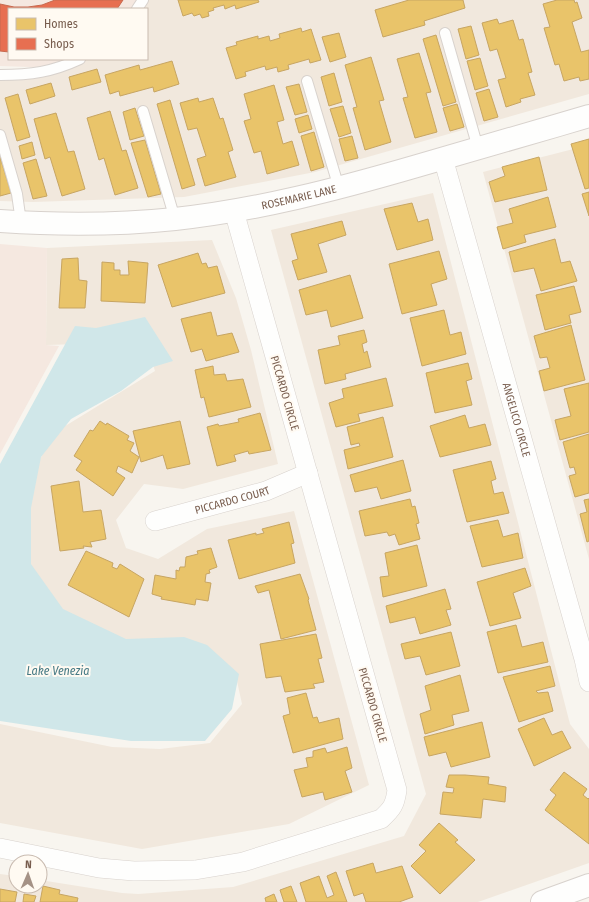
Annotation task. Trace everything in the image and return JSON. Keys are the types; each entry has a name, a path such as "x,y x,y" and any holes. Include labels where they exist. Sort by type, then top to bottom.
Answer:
{"street":[{"name":"ROSEMARIE LANE","path":"0,221 106,224 175,219 234,211 277,203 339,188 589,116"},
{"name":"ANGELICO CIRCLE","path":"443,158 582,652 589,682"},
{"name":"PICCARDO CIRCLE","path":"0,848 99,868 134,871 194,870 243,862 381,819 390,811 395,803 397,790 234,211"},
{"name":"PICCARDO COURT","path":"155,521 266,491 308,473"},
{"path":"542,902 589,885"}],"lane":[{"path":"445,33 478,148"},
{"path":"0,75 39,73 55,69 78,60"},
{"path":"307,81 339,188"},
{"path":"143,111 175,219"},
{"path":"0,135 17,194 21,222"}],"shaded area":[{"path":"0,0 143,0 138,8 8,8 8,60 75,60 60,68 0,66"},
{"path":"143,0 589,0 589,94 315,172 184,197 33,202 0,201 0,69 42,72 81,60 148,60 148,8 139,8"},
{"path":"589,145 589,559 483,172"},
{"path":"433,193 570,724 589,749 589,863 478,902 0,902 0,874 8,875 8,894 48,894 48,881 122,893 138,894 233,887 404,836 426,794 271,230"},
{"path":"212,240 236,298 251,350 278,464 183,489 144,484 116,520 126,548 158,559 207,529 294,511 369,785 289,824 142,849 0,823 0,724 112,747 160,749 210,743 242,704 235,672 115,648 66,621 32,580 22,531 27,480 57,431 155,371 146,342 46,345 47,248"},
{"path":"0,244 47,248 46,345 59,346 0,454"}],"water":[{"name":"Lake Venezia","path":"145,317 173,361 153,367 121,391 71,419 41,457 31,508 31,564 63,609 126,639 184,637 207,645 239,674 232,709 205,741 131,741 0,721 0,464 75,326 96,328"}],"building: Homes":[{"path":"178,0 258,0 259,2 236,9 235,5 225,9 224,5 213,8 214,10 208,12 209,16 202,18 200,14 194,16 192,13 183,16"},
{"path":"409,0 463,0 465,8 424,21 425,25 383,37 375,10"},
{"path":"557,0 574,0 575,3 577,2 582,18 572,22 581,52 589,50 589,79 580,81 579,77 564,81 559,64 555,65 544,28 550,27 543,4"},
{"path":"497,19 499,24 513,20 519,40 523,39 532,72 528,73 535,95 520,99 521,102 506,107 498,80 506,78 497,49 490,51 482,23"},
{"path":"471,26 479,55 466,59 458,29"},
{"path":"301,28 302,32 311,29 321,60 310,63 309,59 288,65 289,69 278,72 277,67 266,70 265,66 245,72 246,76 236,79 226,48 237,45 236,42 258,36 258,39 269,36 270,41 280,38 279,34"},
{"path":"339,33 346,57 330,62 322,37"},
{"path":"436,35 456,102 443,106 423,39"},
{"path":"419,53 431,92 426,93 437,132 415,138 403,98 408,97 397,59"},
{"path":"371,57 384,100 379,101 391,142 365,150 353,108 357,107 345,65"},
{"path":"480,58 488,86 475,90 467,61"},
{"path":"172,61 179,84 154,92 153,87 120,96 119,91 110,94 105,75 139,65 140,70"},
{"path":"97,69 101,82 72,90 69,77"},
{"path":"334,73 342,102 329,106 321,77"},
{"path":"51,83 55,96 30,104 26,90"},
{"path":"299,84 307,112 295,115 286,87"},
{"path":"274,85 284,120 277,122 283,144 292,141 299,165 267,174 261,151 254,153 244,121 251,119 244,94"},
{"path":"489,89 498,117 484,121 476,93"},
{"path":"18,94 30,137 17,141 5,98"},
{"path":"198,98 199,102 213,98 220,119 223,118 233,150 228,152 236,177 205,186 197,159 206,156 197,128 188,130 180,103"},
{"path":"170,100 195,185 182,189 157,104"},
{"path":"457,104 464,127 450,131 443,108"},
{"path":"343,106 351,133 339,137 330,109"},
{"path":"135,108 144,136 130,140 123,112"},
{"path":"110,111 122,151 126,150 138,188 115,195 104,158 99,160 87,118"},
{"path":"56,113 68,152 74,151 85,189 62,196 50,157 45,159 34,119"},
{"path":"308,115 312,129 299,133 295,119"},
{"path":"314,132 324,167 311,171 301,136"},
{"path":"352,136 358,158 345,161 339,139"},
{"path":"589,139 589,188 585,189 571,144"},
{"path":"145,140 161,194 148,197 131,143"},
{"path":"32,142 35,155 22,159 19,146"},
{"path":"0,157 11,193 0,196"},
{"path":"539,157 547,190 495,202 489,182 505,176 502,167"},
{"path":"36,159 47,196 33,199 23,163"},
{"path":"589,192 589,216 582,194"},
{"path":"548,197 556,227 524,235 526,242 503,249 497,227 513,223 509,209"},
{"path":"412,203 418,222 428,219 433,240 397,250 384,209"},
{"path":"342,221 346,235 318,244 327,272 298,280 292,261 298,259 291,234"},
{"path":"555,239 561,263 570,261 577,281 541,291 534,268 514,272 509,252"},
{"path":"439,251 447,279 431,284 437,305 402,314 389,264"},
{"path":"198,253 202,264 206,263 208,268 217,266 225,293 172,307 158,265"},
{"path":"78,258 79,280 87,281 85,308 59,308 62,259"},
{"path":"128,261 148,263 145,303 101,301 102,262 114,263 114,270 120,270 120,275 129,275"},
{"path":"350,275 363,318 331,327 327,310 306,315 299,290"},
{"path":"574,286 581,312 569,315 571,323 545,330 536,295"},
{"path":"444,310 450,335 461,332 466,354 422,366 410,318"},
{"path":"211,312 217,336 232,333 239,352 206,361 202,349 191,352 181,319"},
{"path":"571,325 585,380 544,391 539,371 550,368 547,357 540,358 534,336"},
{"path":"364,330 367,342 362,344 364,353 367,351 371,367 345,374 346,379 325,384 318,350 340,345 338,336"},
{"path":"468,363 472,379 466,381 472,405 435,413 426,373"},
{"path":"213,366 214,375 225,374 227,381 243,379 251,407 209,417 204,397 201,398 195,370"},
{"path":"386,378 393,406 358,414 360,421 336,427 329,403 344,398 342,389"},
{"path":"589,383 589,432 560,440 555,420 571,416 564,389"},
{"path":"260,413 271,450 249,454 248,451 234,455 236,461 217,466 207,427 218,424 219,426 239,422 238,419"},
{"path":"465,415 469,428 485,424 491,445 440,457 430,426"},
{"path":"383,417 393,457 348,469 344,450 360,446 359,443 351,445 347,427"},
{"path":"100,421 106,425 107,423 129,436 127,440 134,443 130,451 139,457 132,473 118,466 116,472 125,478 113,496 76,470 82,461 74,456 90,430 93,431"},
{"path":"180,421 190,464 167,469 163,455 141,462 133,431"},
{"path":"589,434 589,493 575,497 569,476 576,474 574,467 570,468 563,442"},
{"path":"403,460 411,491 381,499 377,487 355,492 350,475"},
{"path":"491,461 496,479 491,481 494,494 503,492 509,513 467,522 453,470"},
{"path":"79,481 83,512 101,510 106,539 90,542 92,547 83,546 84,548 60,551 51,486"},
{"path":"410,499 412,507 415,506 419,523 416,524 420,539 399,545 395,534 389,536 387,532 365,536 359,511"},
{"path":"589,499 589,541 587,542 580,514 587,512 584,500"},
{"path":"498,520 503,537 518,533 523,558 482,567 470,526"},
{"path":"289,522 294,543 291,544 295,563 239,579 228,540 256,533 256,535 264,533 262,529"},
{"path":"417,545 427,586 383,597 380,577 389,576 385,553"},
{"path":"211,548 217,567 209,570 210,573 206,574 205,582 211,583 208,601 196,599 195,605 161,599 162,597 152,594 155,575 176,579 176,570 179,571 180,567 185,567 186,557 198,554 197,551"},
{"path":"86,551 113,563 112,567 117,569 120,564 144,579 129,617 68,585"},
{"path":"525,568 531,586 513,593 521,618 490,626 477,582"},
{"path":"300,574 309,599 316,630 281,639 269,590 258,593 255,586"},
{"path":"445,589 451,609 446,610 451,625 420,634 415,617 390,623 386,606"},
{"path":"516,625 522,647 543,642 548,662 498,673 487,632"},
{"path":"451,632 460,666 426,675 420,656 405,659 401,644"},
{"path":"316,634 322,658 318,659 324,682 313,684 315,688 285,692 281,676 266,678 260,644"},
{"path":"550,666 555,686 536,691 538,693 548,692 553,711 519,722 503,677"},
{"path":"460,675 469,711 452,715 454,725 425,734 420,714 431,710 425,686"},
{"path":"306,693 313,718 317,717 319,723 339,718 343,739 293,753 283,716 290,714 287,698"},
{"path":"544,718 552,735 562,731 571,748 534,766 518,729"},
{"path":"482,722 490,757 451,767 446,752 429,756 424,737"},
{"path":"347,747 352,768 345,771 352,792 325,800 323,792 302,797 294,770 308,767 306,758 313,757 313,751 325,748 327,753"},
{"path":"564,772 587,789 583,795 588,799 589,798 589,844 545,810 556,795 550,790"},
{"path":"449,775 489,777 488,784 506,787 505,802 483,799 481,818 440,814 443,792 453,793 454,788 446,787"},
{"path":"439,823 458,840 455,842 475,860 440,894 411,866 426,851 419,845"},
{"path":"373,863 376,873 402,866 413,897 399,902 366,902 363,893 354,896 346,871"},
{"path":"336,872 347,902 306,902 300,883 319,876 327,898 334,895 327,876"},
{"path":"291,886 297,902 284,902 280,890"},
{"path":"48,887 60,890 59,894 78,898 77,902 40,902 42,894 48,894"},
{"path":"0,889 8,890 8,894 17,894 15,902 0,902"},
{"path":"24,894 36,896 34,902 23,902"},
{"path":"274,894 277,902 266,902 265,898"}],"building: Shops":[{"path":"55,0 123,0 118,8 8,8 8,52 0,51 0,4 14,7 42,5"}]}
